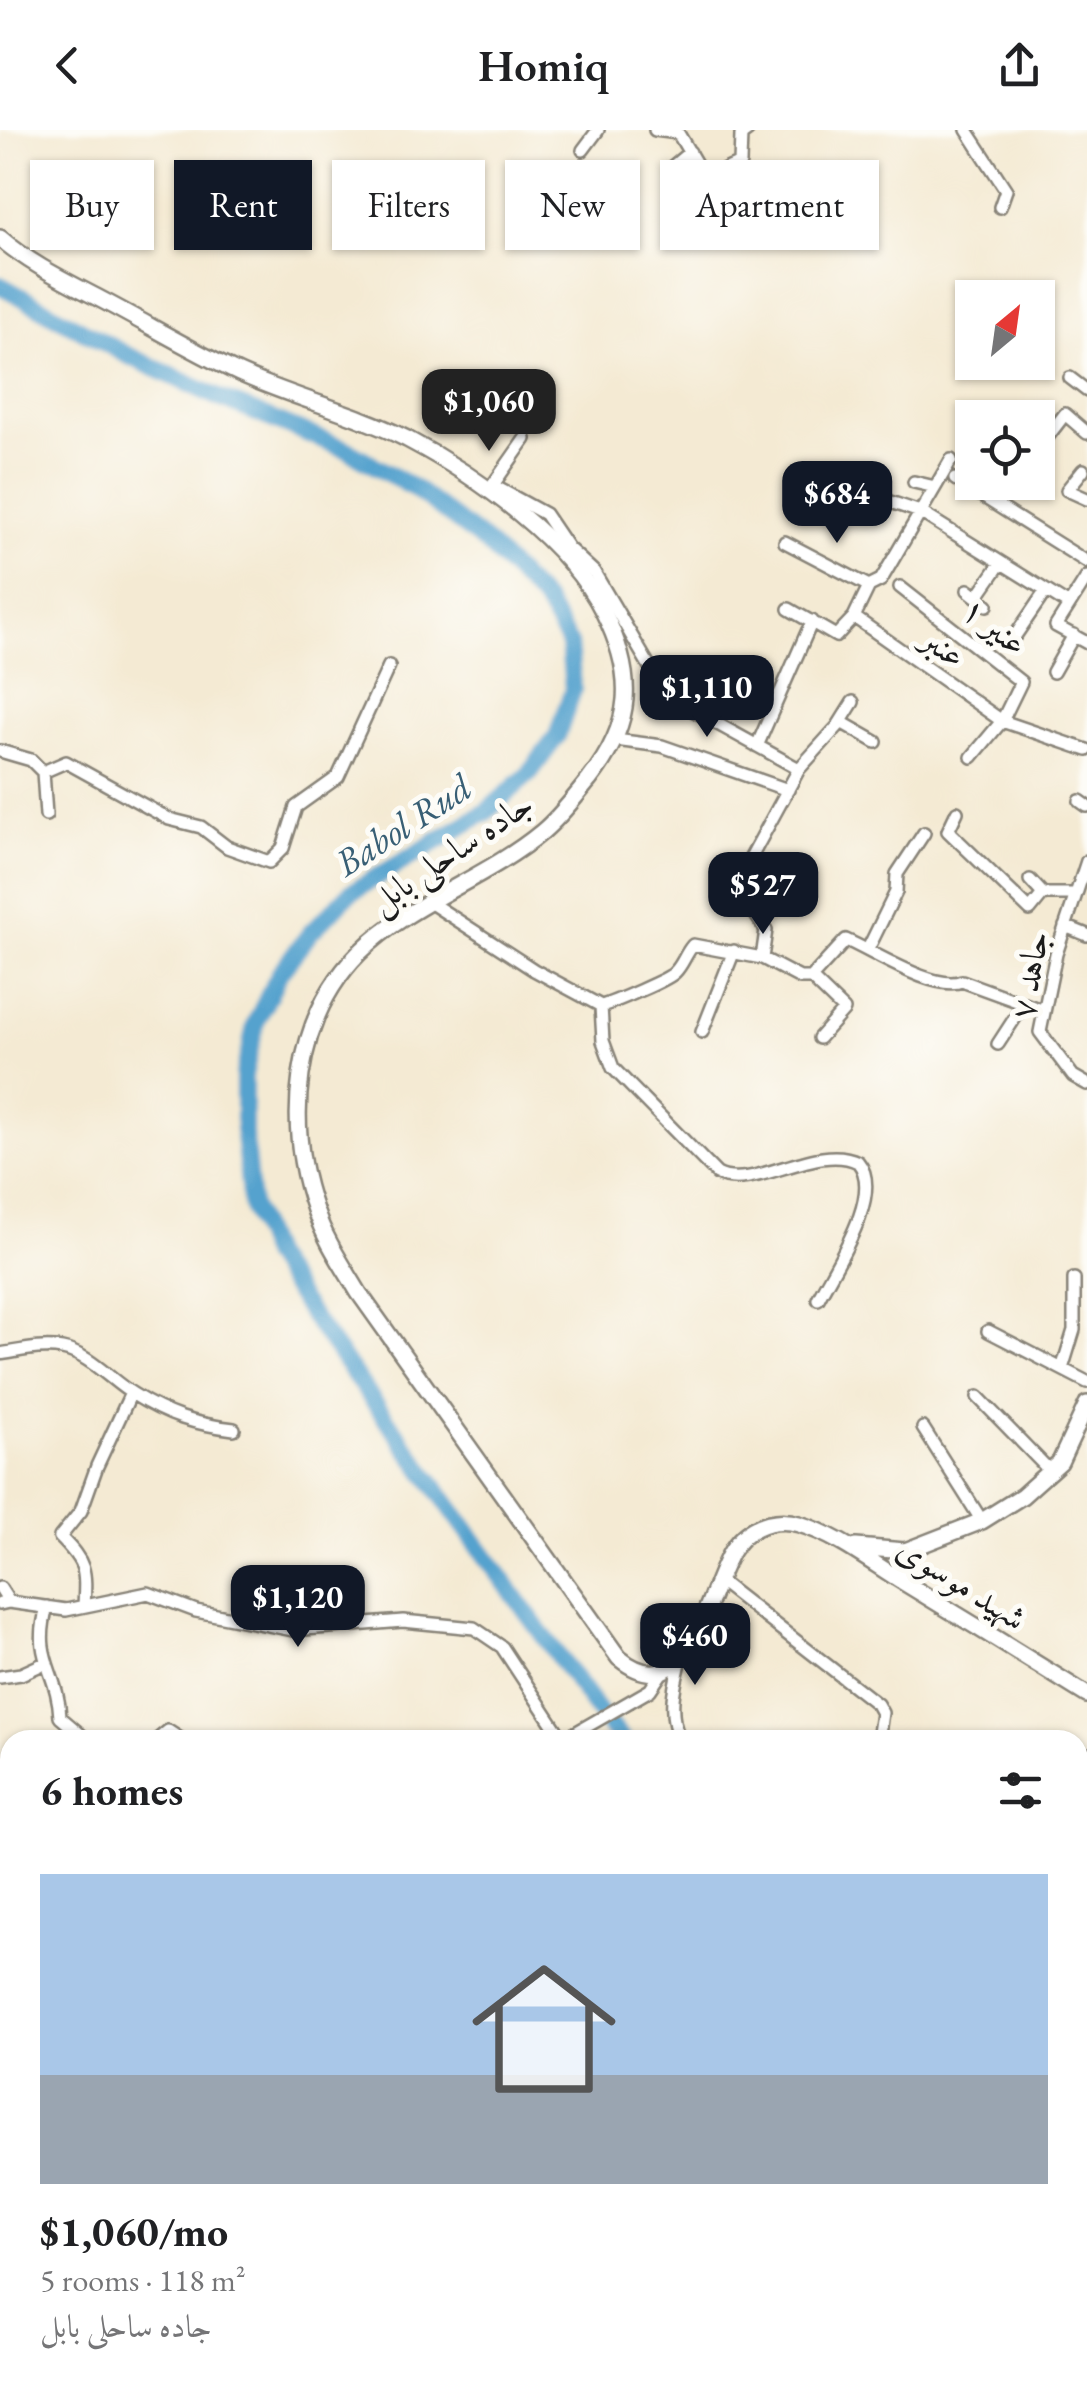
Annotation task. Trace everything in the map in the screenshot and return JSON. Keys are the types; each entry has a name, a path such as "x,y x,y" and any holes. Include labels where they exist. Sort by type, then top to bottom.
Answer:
{"main road":[{"name":"جاده ساحلی بابل","path":"0,238 35,264 240,373 408,440 490,488 581,573 618,641 626,692 625,716 609,755 561,814 539,834 362,949 342,971 321,1006 306,1047 298,1117 306,1179 315,1210 359,1294 619,1658 640,1669 665,1668"},
{"path":"665,1668 681,1659 691,1644 734,1547 747,1534 763,1525 781,1522 799,1524 831,1540 876,1551 905,1551 982,1521 1022,1496 1060,1462 1087,1404"},
{"name":"شهید موسوی","path":"831,1540 1087,1694"},
{"path":"905,1551 899,1570 907,1584"}],"street":[{"path":"583,150 598,130"},
{"path":"656,130 678,132 694,160"},
{"path":"967,130 1006,190 1000,207"},
{"path":"740,160 744,133"},
{"path":"680,160 690,152"},
{"path":"1070,378 1087,391"},
{"path":"1055,427 1065,414 1087,433"},
{"path":"525,439 490,488 545,514 568,548 594,572 667,696 799,769"},
{"path":"788,609 836,636 854,617 869,586 881,580 952,460"},
{"path":"1082,470 1067,490 1087,499"},
{"path":"914,482 935,488"},
{"path":"834,483 920,512 1069,606"},
{"path":"989,500 1087,562"},
{"path":"785,542 869,586"},
{"path":"977,597 1000,564"},
{"path":"1086,580 1056,626 1087,642"},
{"name":"عنیر ۱","path":"900,587 1022,682 1002,721"},
{"path":"1015,636 1045,592"},
{"name":"عنبر","path":"854,617 1002,721 1087,750"},
{"path":"757,746 812,621"},
{"path":"1053,672 1074,635"},
{"path":"43,772 66,762 169,819 201,827 227,846 270,862 283,848 296,807 338,778 388,666"},
{"path":"762,958 766,930 739,890 743,872 799,769 841,722 852,702"},
{"path":"972,757 1002,721"},
{"path":"841,722 876,742"},
{"path":"615,740 662,746 788,790"},
{"path":"0,751 31,760 43,772 46,815"},
{"path":"957,812 948,830 1030,910 1043,894"},
{"path":"868,950 896,892 897,874 924,833"},
{"name":"جاهد ۷","path":"1087,861 1066,926 1040,1032 1073,1076 1087,1084"},
{"path":"1030,880 1043,894 1076,894"},
{"path":"431,902 534,970 601,1006"},
{"path":"1066,926 1087,934"},
{"path":"812,978 846,940 917,974 952,985 962,981 1044,1011"},
{"path":"601,1006 670,978 692,945 762,958 800,978 812,978 844,1010 819,1038"},
{"path":"702,1032 734,952"},
{"path":"998,1044 1024,1004"},
{"path":"601,1006 603,1042 613,1068 717,1174 732,1178 838,1156 852,1158 863,1168 867,1186 858,1220 818,1299"},
{"path":"1062,1369 1074,1330 1074,1279"},
{"path":"988,1331 1087,1382"},
{"path":"0,1354 37,1348 64,1349 184,1422 234,1429"},
{"path":"84,1606 86,1572 78,1556 60,1537 81,1511 131,1393"},
{"path":"978,1397 1051,1472"},
{"path":"923,1428 982,1521"},
{"path":"718,1580 877,1704 882,1714 880,1730"},
{"path":"0,1588 5,1603 66,1610 148,1593 196,1611 293,1630 404,1621 474,1628 502,1647 556,1730"},
{"path":"47,1607 41,1630 45,1663 59,1700 60,1717 75,1730"},
{"path":"675,1730 672,1706 681,1659"},
{"path":"0,1677 21,1674 45,1663"},
{"path":"581,1730 635,1700 655,1685 665,1668"}],"waterway":[{"name":"Babol Rud","path":"0,285 127,355 219,398 348,450 415,489 486,543 545,602 569,643 573,690 557,736 529,774 486,812 350,893 311,932 280,972 256,1022 244,1075 244,1134 251,1205 272,1257 614,1730"}]}
